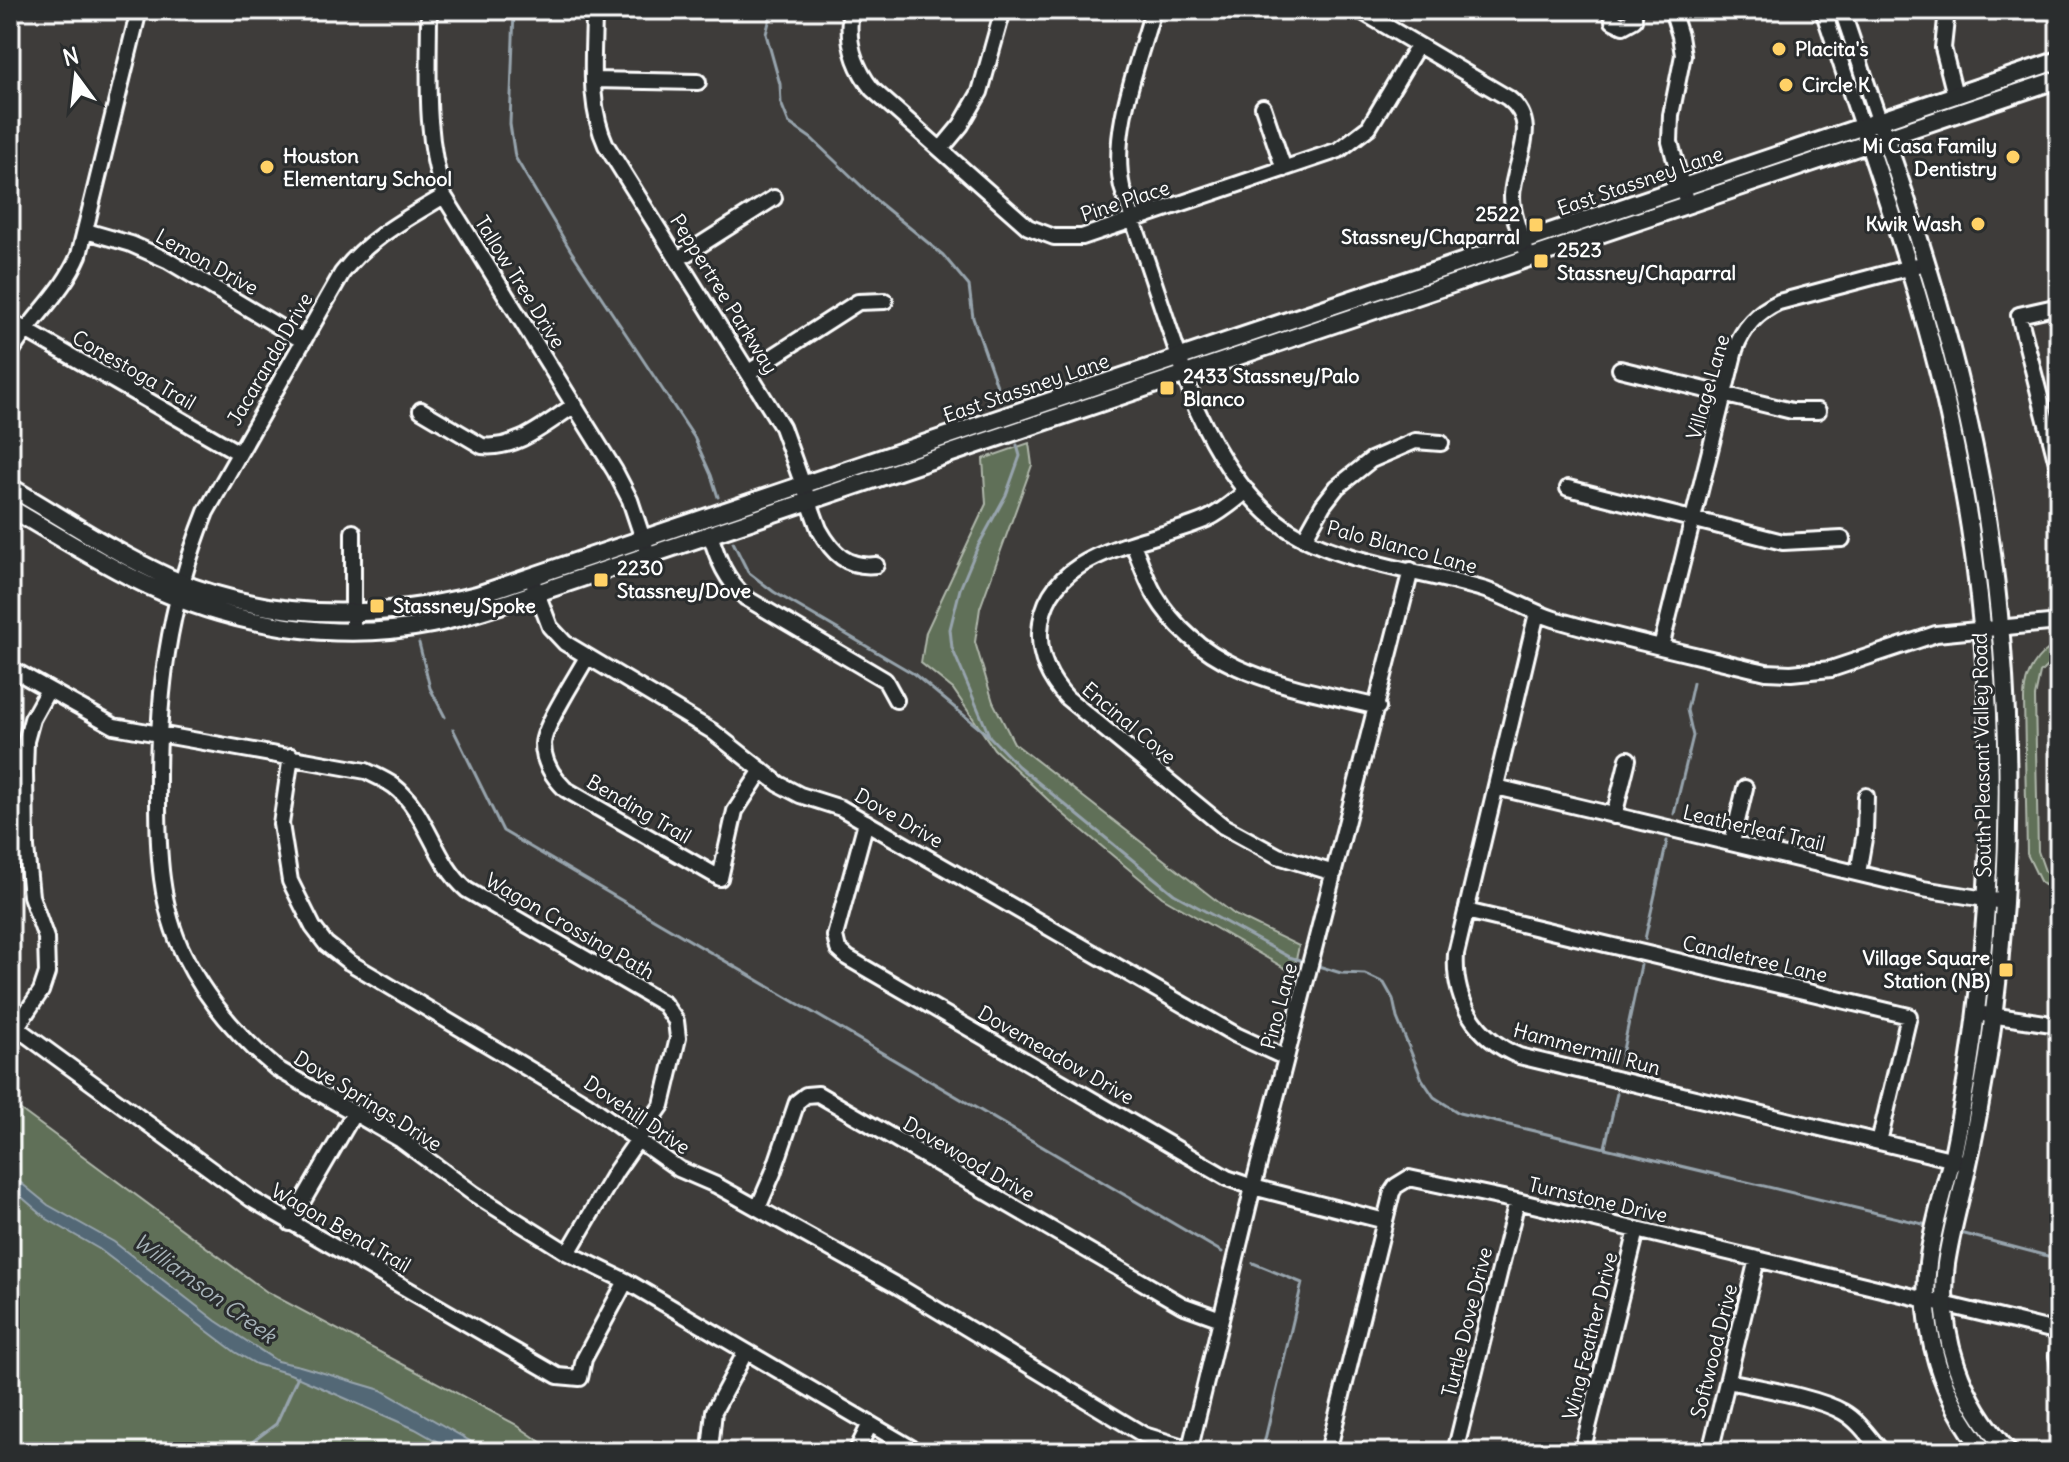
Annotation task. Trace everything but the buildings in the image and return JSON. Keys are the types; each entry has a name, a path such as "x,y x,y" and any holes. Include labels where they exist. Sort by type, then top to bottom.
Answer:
{"main road":[{"name":"East Stassney Lane","path":"10,487 216,611 266,624 310,630 353,631 429,625 534,585 715,527 734,517 1024,429 1529,258 1862,126 2059,60"},
{"name":"East Stassney Lane","path":"807,493 997,419 1523,241 1868,143 2059,79"},
{"name":"South Pleasant Valley Road","path":"1879,120 1926,263 1957,374 1987,518 2001,626 2007,789 2004,902 1994,1015 1960,1162 1933,1238 1927,1300 1931,1341 1944,1384 1965,1424 1985,1452"},
{"name":"South Pleasant Valley Road","path":"1862,126 1910,268 1941,379 1956,450 1983,628 1990,787 1986,900 1956,1219 1944,1281 1944,1304 1948,1336 1962,1383 1986,1425 2009,1452"},
{"name":"East Stassney Lane","path":"10,508 118,571 178,590 274,608 353,613 395,611 534,585"}],"street":[{"path":"10,354 24,330 70,276 79,255 139,10"},
{"name":"Tallow Tree Drive","path":"429,10 428,126 433,159 444,196 623,485 646,547"},
{"name":"Peppertree Parkway","path":"594,10 595,114 606,145 782,427 819,529 838,556 850,564 876,565"},
{"name":"Pine Place","path":"851,10 850,42 864,79 1028,227 1041,234 1061,238 1082,237 1326,155 1360,136 1369,127 1418,45"},
{"path":"941,149 961,125 980,92 1003,10"},
{"name":"Palo Blanco Lane","path":"1153,10 1119,143 1119,171 1179,358 1208,434 1247,491 1273,518 1304,539 1342,553 1499,594 1537,613 1766,672 1791,673 1841,666 1919,638 1983,628 2059,622"},
{"path":"1359,10 1508,98 1520,111 1526,133 1512,195 1529,258"},
{"path":"1612,10 1613,21 1623,26 1634,20 1635,10"},
{"path":"1672,10 1683,55 1671,115 1670,142 1684,196"},
{"name":"South Pleasant Valley Road","path":"1823,10 1862,126"},
{"name":"South Pleasant Valley Road","path":"1842,10 1879,120"},
{"path":"1947,10 1943,48 1955,95"},
{"path":"593,80 698,82"},
{"path":"1263,107 1284,169"},
{"name":"Jacaranda Drive","path":"178,590 206,512 354,258 379,235 444,196"},
{"path":"678,259 774,198"},
{"name":"Lemon Drive","path":"86,231 150,252 303,341"},
{"name":"Village Lane","path":"1661,647 1739,340 1748,324 1762,311 1788,299 1926,263"},
{"path":"749,372 858,302 885,301"},
{"path":"2059,306 2019,315 2059,471"},
{"name":"Conestoga Trail","path":"10,321 239,453"},
{"path":"1620,369 1792,411 1818,411"},
{"path":"421,410 482,446 493,447 514,443 575,405"},
{"path":"1304,539 1337,487 1371,460 1415,441 1441,443"},
{"path":"1568,488 1790,544 1842,539"},
{"name":"Encinal Cove","path":"1247,491 1213,516 1087,560 1068,574 1044,608 1040,630 1041,652 1053,681 1067,698 1223,826 1278,856 1334,873"},
{"path":"715,527 722,569 736,589 746,598 885,680 896,700"},
{"path":"353,532 353,631"},
{"path":"1133,544 1147,579 1164,608 1186,634 1221,660 1266,679 1378,707"},
{"name":"Pino Lane","path":"1190,1450 1253,1187 1411,570"},
{"name":"Dove Drive","path":"534,585 550,627 565,643 712,731 779,784 800,795 841,808 1236,1035 1286,1058"},
{"name":"Dove Springs Drive","path":"178,590 164,665 157,733 158,842 164,896 183,954 221,1013 276,1068 401,1140 474,1194 568,1253 626,1281 918,1452"},
{"name":"Hammermill Run","path":"1537,613 1456,954 1459,993 1476,1025 1499,1046 1519,1056 1960,1162"},
{"name":"Bending Trail","path":"587,657 543,742 546,761 554,778 565,789 720,878 735,811 762,770"},
{"name":"Wagon Crossing Path","path":"10,668 114,726 130,731 157,733 366,771 397,788 410,802 446,869 467,890 664,1004 676,1021 678,1038 662,1105 616,1171 568,1253"},
{"path":"13,1026 41,991 47,973 46,938 31,896 26,848 26,741 32,719 48,690"},
{"name":"Dovehill Drive","path":"291,756 281,824 290,881 313,927 326,944 349,962 586,1103 679,1169 716,1185 901,1288 1144,1435 1190,1450"},
{"path":"1614,816 1628,759"},
{"name":"Leatherleaf Trail","path":"1496,787 1923,889 2004,902"},
{"path":"1732,843 1745,788"},
{"path":"1858,873 1865,833 1866,796"},
{"name":"Dovemeadow Drive","path":"866,822 835,936 838,949 848,958 1227,1178 1385,1221"},
{"path":"10,847 26,848"},
{"name":"Candletree Lane","path":"1466,911 1909,1016 1879,1142"},
{"path":"1976,1013 2059,1025"},
{"name":"Wagon Bend Trail","path":"13,1026 251,1199 558,1376 580,1378 584,1359 626,1281"},
{"name":"Dovewood Drive","path":"758,1208 797,1102 806,1095 818,1094 1167,1297 1195,1311 1221,1319"},
{"path":"290,1223 354,1113"},
{"name":"Turnstone Drive","path":"1328,1452 1392,1192 1409,1178 1517,1201 2059,1332"},
{"name":"Turtle Dove Drive","path":"1455,1452 1517,1201"},
{"name":"Wing Feather Drive","path":"1582,1452 1637,1230"},
{"name":"Softwood Drive","path":"1710,1452 1757,1259"},
{"path":"2059,1344 2059,1365"},
{"path":"711,1440 714,1411 745,1353"},
{"path":"1728,1381 1825,1404 1844,1412 1882,1452"},
{"path":"856,1452 870,1424"}],"green space":[{"path":"1029,443 1032,465 980,608 975,642 993,702 1014,743 1235,915 1299,946 1293,973 1162,897 1062,813 994,749 953,689 921,663 926,632 986,504 983,459"},
{"path":"2059,642 2059,654 2040,673 2035,697 2038,851 2045,871 2059,885 2059,897 2040,881 2027,854 2024,700 2026,681 2033,666"},
{"path":"10,1102 267,1292 515,1424 555,1452 10,1452"}],"water":[{"path":"10,1174 48,1205 114,1242 216,1321 277,1361 381,1390 489,1452 456,1452 415,1429 290,1374 256,1364 235,1352 99,1249 47,1219 10,1187"}],"waterway":[{"path":"514,10 510,124 515,157 571,251 694,437 718,497"},
{"path":"772,10 766,34 780,84 781,103 789,123 812,139 877,201 943,255 969,286 973,318 1003,403"},
{"path":"989,735 952,648 950,629 960,589 978,546 1006,495 1020,456 1017,445"},
{"path":"733,542 748,572 774,592 914,674 990,737 1018,766 1174,894 1289,957 1307,962"},
{"path":"419,643 430,688 445,717"},
{"path":"1674,814 1693,736 1687,710 1693,683"},
{"path":"453,729 503,831 1222,1252"},
{"path":"1645,939 1667,841"},
{"path":"1315,965 1341,973 1365,974 1384,983 1393,999 1397,1018 1422,1079 1434,1097 1459,1113 1931,1226"},
{"path":"1620,1064 1641,965"},
{"path":"1605,1147 1617,1093"},
{"path":"1957,1232 2059,1259"},
{"path":"1253,1263 1302,1283 1262,1452"},
{"path":"239,1452 276,1424 298,1376"}],"place":[{"name":"Placita's","path":"1779,49"},
{"name":"Circle K","path":"1786,85"},
{"name":"Mi Casa Family Dentistry","path":"2013,157"},
{"name":"Houston Elementary School","path":"267,167"},
{"name":"Kwik Wash","path":"1978,224"},
{"name":"2522 Stassney/Chaparral","path":"1536,225"},
{"name":"2523 Stassney/Chaparral","path":"1541,261"},
{"name":"2433 Stassney/Palo Blanco","path":"1167,388"},
{"name":"2230 Stassney/Dove","path":"601,580"},
{"name":"Stassney/Spoke","path":"377,606"},
{"name":"Village Square Station (NB)","path":"2006,970"}],"water label":[{"name":"Williamson Creek","path":"205,1288"}]}
